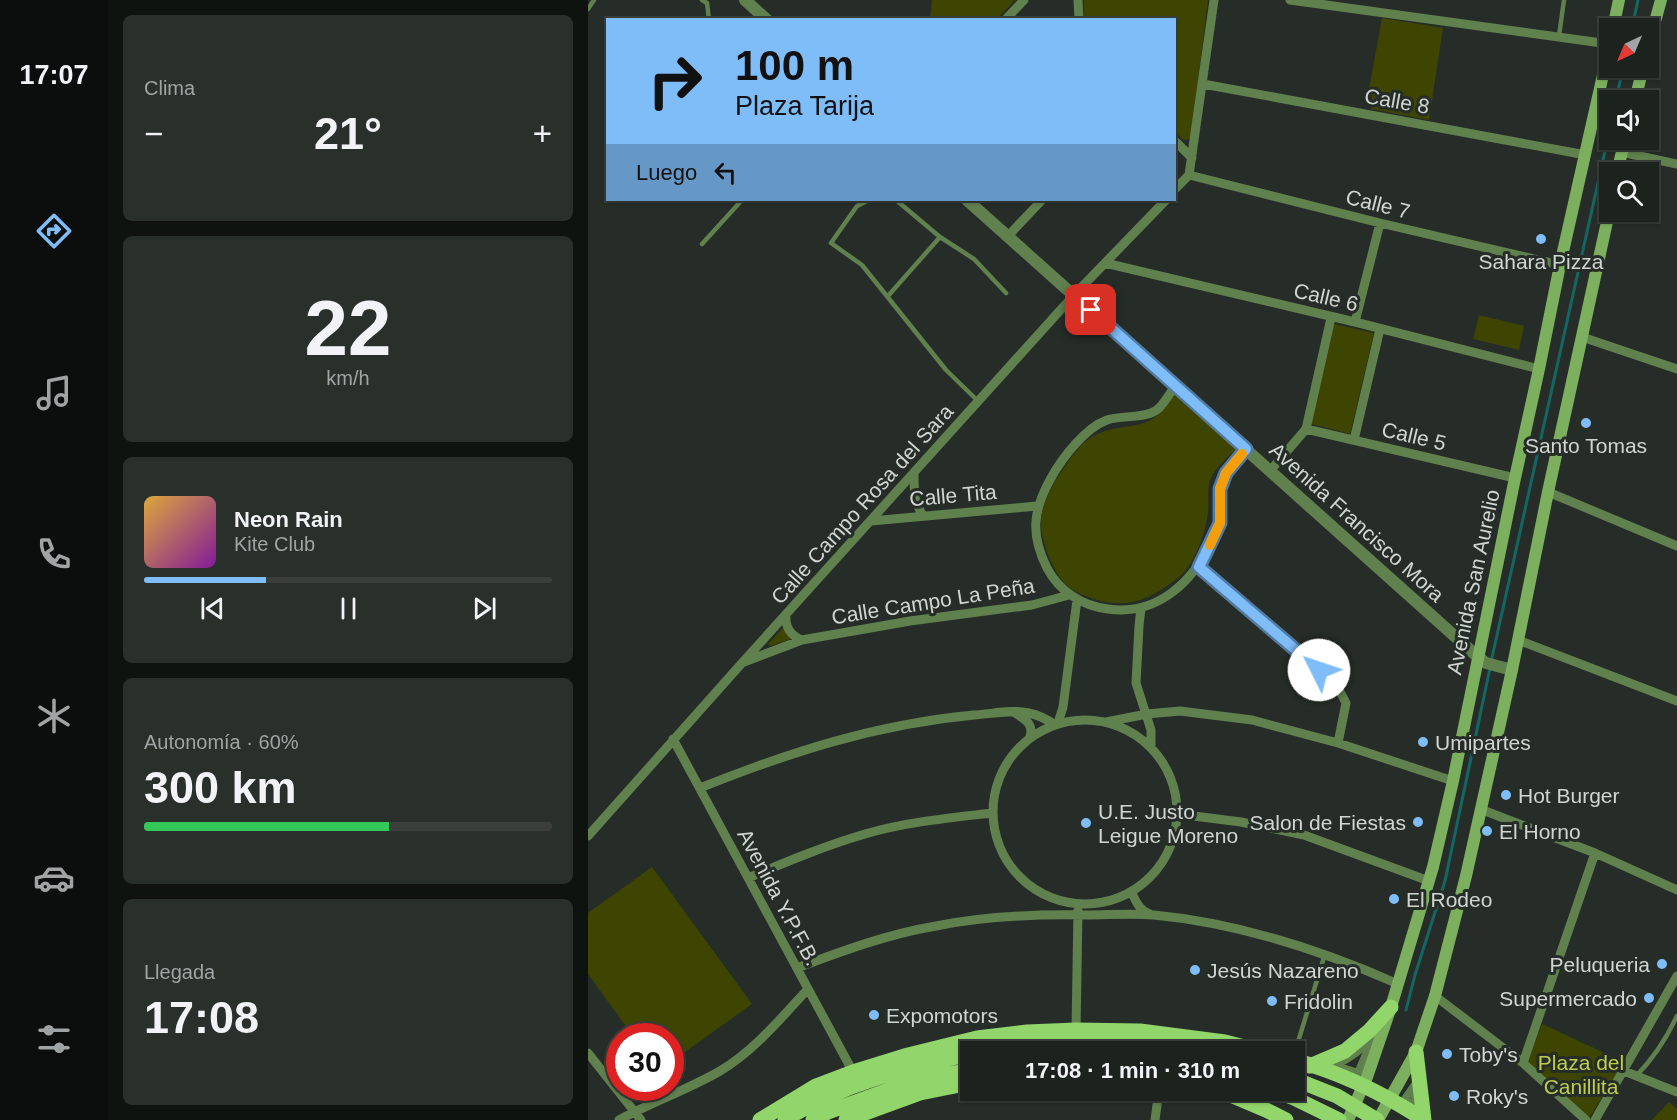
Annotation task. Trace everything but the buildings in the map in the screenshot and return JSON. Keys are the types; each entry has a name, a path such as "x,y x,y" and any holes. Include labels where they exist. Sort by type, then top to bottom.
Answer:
{"main road":[{"path":"1615,18 1619,0"},
{"path":"1656,18 1661,0"},
{"name":"Avenida San Aurelio","path":"1348,1120 1361,1079 1391,1008 1429,881 1482,660 1515,478 1603,78"},
{"path":"1619,162 1621,152"},
{"path":"1305,1083 1337,1096 1377,1120 1416,1052 1435,996 1466,876 1508,669 1518,640 1607,222"},
{"path":"1305,1067 1345,1051 1391,1008"},
{"path":"760,1120 816,1086 853,1072 908,1054 977,1038 1027,1032 1076,1030 1140,1031 1218,1041"},
{"path":"1416,1052 1422,1116"},
{"path":"785,1120 822,1099 912,1068 960,1056"},
{"path":"1305,1063 1361,1079 1422,1116"},
{"path":"813,1120 828,1112 916,1080 960,1072"},
{"path":"846,1120 920,1093 960,1085"},
{"path":"1243,1101 1281,1118"},
{"path":"1300,1101 1339,1120"}],"street":[{"path":"745,0 764,18"},
{"path":"1007,18 1024,0"},
{"path":"1078,0 1079,18"},
{"path":"1176,188 1189,175 1214,0"},
{"path":"1290,0 1599,42"},
{"name":"Calle 8","path":"1203,84 1586,155"},
{"path":"1176,142 1192,158"},
{"path":"1621,152 1677,164"},
{"name":"Calle 7","path":"1189,175 1560,265"},
{"name":"Avenida Francisco Mora","path":"968,201 1482,660 1508,669"},
{"path":"1008,236 1041,201"},
{"name":"Calle Campo Rosa del Sara","path":"588,836 1074,295 1165,201"},
{"path":"1355,322 1380,223"},
{"name":"Calle 6","path":"1105,262 1539,369"},
{"path":"1270,471 1306,429 1331,318"},
{"path":"1354,440 1380,329"},
{"path":"1582,338 1677,369"},
{"path":"1175,386 1159,408 1152,413 1107,420 1096,426 1081,437 1051,476 1037,506 1035,530 1040,554 1051,575 1073,597 1096,608 1122,611 1141,608 1175,591 1199,567 1220,523 1220,489 1226,473 1246,449"},
{"name":"Calle 5","path":"1306,429 1515,478"},
{"path":"914,474 914,493 923,516"},
{"path":"1548,492 1677,546"},
{"name":"Calle Tita","path":"871,521 1037,506"},
{"path":"1199,567 1336,684 1347,703 1338,743"},
{"path":"1056,724 1063,707 1073,597"},
{"name":"Calle Campo La Peña","path":"742,663 802,640 910,621 1032,605 1073,597"},
{"path":"1141,608 1136,683 1151,730 1151,747"},
{"path":"786,615 789,631 802,640"},
{"path":"1518,640 1677,701"},
{"path":"1106,722 1147,714 1180,711 1252,720 1338,743 1453,781"},
{"path":"1013,712 1029,722 1030,737"},
{"path":"700,788 820,744 948,717 1028,712 1042,716 1056,724"},
{"path":"1082,719 1106,722 1130,731 1151,747 1171,778 1178,814 1175,838 1165,859 1151,878 1132,893 1078,910 1027,885 1008,865 996,840 992,813 996,784 1009,758 1030,737 1056,724 1082,719"},
{"name":"Avenida Y.P.F.B.","path":"673,740 853,1072"},
{"path":"1480,809 1594,853 1677,890"},
{"path":"748,878 806,854 866,834 928,820 992,813"},
{"path":"1178,814 1241,822 1304,836 1429,881"},
{"path":"1523,1063 1594,853"},
{"path":"1132,893 1140,907 1146,913 1153,915"},
{"path":"1076,1030 1078,910"},
{"path":"797,968 864,944 934,926 981,918 1078,910 1153,915 1269,936 1325,954 1398,984"},
{"path":"1595,1120 1677,976"},
{"path":"619,1120 638,1116 722,1070 760,1040 808,989"},
{"path":"1435,996 1523,1063 1586,1120"},
{"path":"1372,1038 1364,1058 1361,1079 1333,1065 1359,1051 1372,1038"},
{"path":"588,1053 638,1116"},
{"path":"1624,1071 1677,1092"},
{"path":"1155,1120 1158,1101"}],"lane":[{"path":"588,9 594,0"},
{"path":"702,0 707,3 709,18"},
{"path":"1559,37 1564,0"},
{"path":"702,244 741,201"},
{"path":"867,201 857,206 831,243 862,265 946,370 978,401"},
{"path":"897,201 940,237 974,259 1006,293"},
{"path":"888,296 940,237"},
{"path":"1298,1041 1325,954"},
{"path":"1636,1076 1657,1053 1677,1016"}],"green space":[{"path":"932,0 1015,0 998,18 930,18"},
{"path":"1084,0 1208,0 1191,138 1182,139 1176,132 1176,18 1084,18"},
{"path":"1382,18 1443,28 1429,120 1371,109 1372,95 1368,94"},
{"path":"1479,315 1524,326 1519,350 1473,339"},
{"path":"1334,324 1374,333 1350,434 1311,424"},
{"path":"1172,392 1237,449 1218,467 1210,480 1207,520 1199,547 1190,564 1179,577 1148,597 1134,602 1120,603 1105,602 1083,595 1064,583 1053,566 1045,546 1041,518 1047,498 1067,463 1085,441 1103,432 1147,422 1165,407"},
{"path":"784,627 791,639 770,646 768,644"},
{"path":"652,867 752,1004 684,1053 684,1023 624,1023 588,974 588,913"},
{"name":"Plaza del Canillita","path":"1542,1024 1624,1062 1588,1120 1526,1066"},
{"path":"1669,1102 1677,1109 1677,1120 1652,1120"}],"waterway":[{"path":"1634,18 1638,0"},
{"path":"1618,90 1621,78"},
{"path":"1491,662 1605,150"},
{"path":"1406,1010 1445,881 1490,668"}],"slow traffic":[{"path":"1210,545 1220,523 1220,489 1226,473 1242,454"}],"place":[{"name":"Sahara Pizza","path":"1541,239"},
{"name":"Santo Tomas","path":"1586,423"},
{"name":"Umipartes","path":"1423,742"},
{"name":"Hot Burger","path":"1506,795"},
{"name":"Salon de Fiestas","path":"1418,822"},
{"name":"U.E. Justo Leigue Moreno","path":"1086,823"},
{"name":"El Horno","path":"1487,831"},
{"name":"El Rodeo","path":"1394,899"},
{"name":"Peluqueria","path":"1662,964"},
{"name":"Jesús Nazareno","path":"1195,970"},
{"name":"Supermercado","path":"1649,998"},
{"name":"Fridolin","path":"1272,1001"},
{"name":"Expomotors","path":"874,1015"},
{"name":"Toby's","path":"1447,1054"},
{"name":"Roky's","path":"1454,1096"}],"route":[{"path":"1091,310 1246,449 1226,473 1220,489 1220,523 1199,567 1319,670"}]}
